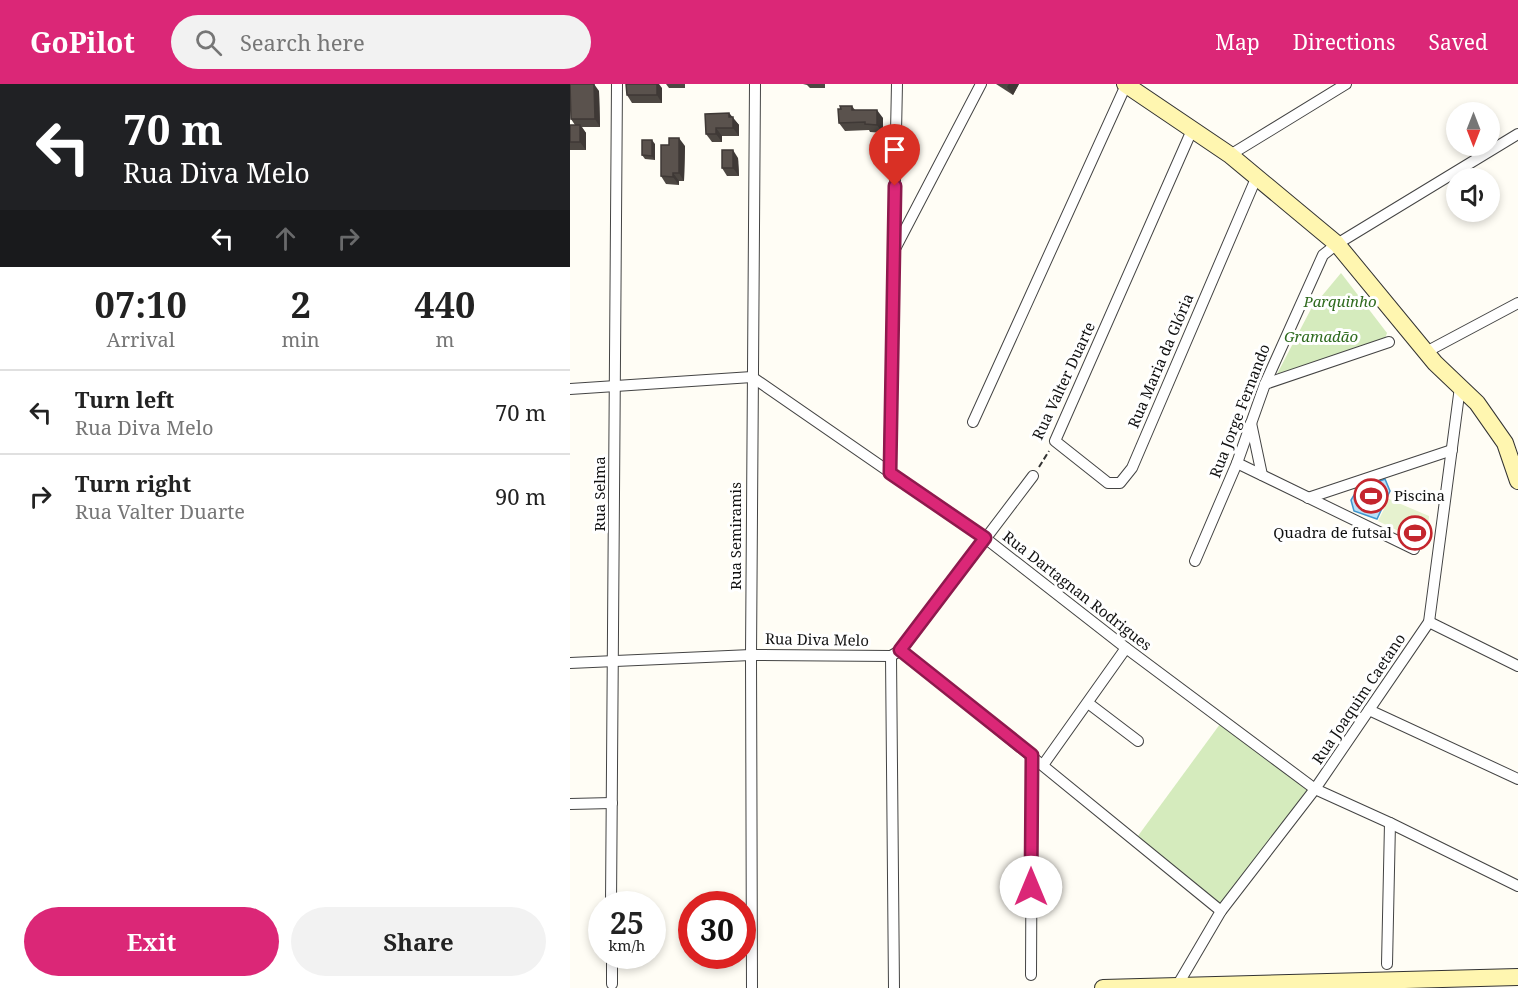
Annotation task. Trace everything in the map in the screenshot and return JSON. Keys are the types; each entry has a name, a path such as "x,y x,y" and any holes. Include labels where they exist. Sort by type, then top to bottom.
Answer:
{"street":[{"name":"Rua Selma","path":"611,891 617,84"},
{"name":"Rua Semiramis","path":"752,988 751,655 755,84"},
{"path":"890,473 897,84"},
{"path":"895,250 981,84"},
{"path":"973,422 1125,84 1230,155 1337,244 1426,352 1477,403 1505,443 1518,481"},
{"path":"1230,155 1346,84"},
{"name":"Rua Valter Duarte","path":"1055,441 1192,130"},
{"name":"Rua Jorge Fernando","path":"1195,561 1237,463 1264,384 1323,255 1337,244 1518,134"},
{"name":"Rua Maria da Glória","path":"1055,441 1108,483 1120,483 1126,477 1132,468 1257,176"},
{"path":"1426,352 1518,303"},
{"path":"1264,384 1389,342"},
{"path":"570,389 752,376"},
{"name":"Rua Dartagnan Rodrigues","path":"752,376 985,538 1126,648 1315,789 1518,886"},
{"name":"Rua Joaquim Caetano","path":"1177,986 1221,911 1315,789 1429,622 1460,387"},
{"path":"1251,423 1262,475"},
{"path":"1308,498 1452,450"},
{"path":"1237,463 1414,549"},
{"path":"894,988 896,653 1032,476"},
{"path":"1429,622 1518,666"},
{"path":"1043,765 1126,648"},
{"path":"896,653 1032,755 1221,911"},
{"name":"Rua Diva Melo","path":"570,663 751,655 896,653"},
{"path":"1088,703 1138,741"},
{"path":"1369,710 1518,779"},
{"path":"1031,975 1032,755"},
{"path":"570,804 612,803"},
{"path":"1387,964 1390,823"},
{"path":"612,969 612,984"},
{"path":"1102,988 1518,977"}],"path":[{"name":"Rua Valter Duarte","path":"1032,476 1055,441"}],"green space":[{"path":"1341,273 1387,333 1384,341 1277,374 1311,309"},
{"name":"Quadra de futsal","path":"1389,499 1429,516 1427,545 1378,521"},
{"path":"1223,720 1315,789 1221,911 1135,840"}],"water":[{"name":"Piscina","path":"1385,479 1390,491 1377,519 1354,511 1351,500 1357,490"}],"building":[{"path":"570,84 594,84 595,119 571,119"},
{"path":"626,84 657,84 657,95 627,95"},
{"path":"840,106 852,106 852,110 877,110 877,125 865,124 865,122 839,123 838,109 841,109"},
{"path":"729,113 729,117 733,117 733,128 716,128 716,134 706,134 705,114"},
{"path":"570,125 580,125 580,142 570,142"},
{"path":"669,138 679,138 679,173 673,173 673,177 661,176 661,145 669,145"},
{"path":"642,140 652,140 652,156 642,155"},
{"path":"722,150 733,150 733,168 722,168"}],"place":[{"name":"Piscina","path":"1371,496"},
{"name":"Quadra de futsal","path":"1415,533"}],"route":[{"path":"895,186 890,473 985,538 900,650 1032,755 1031,887"}],"park label":[{"name":"Parquinho","path":"1340,302"},
{"name":"Gramadão","path":"1321,337"}]}
